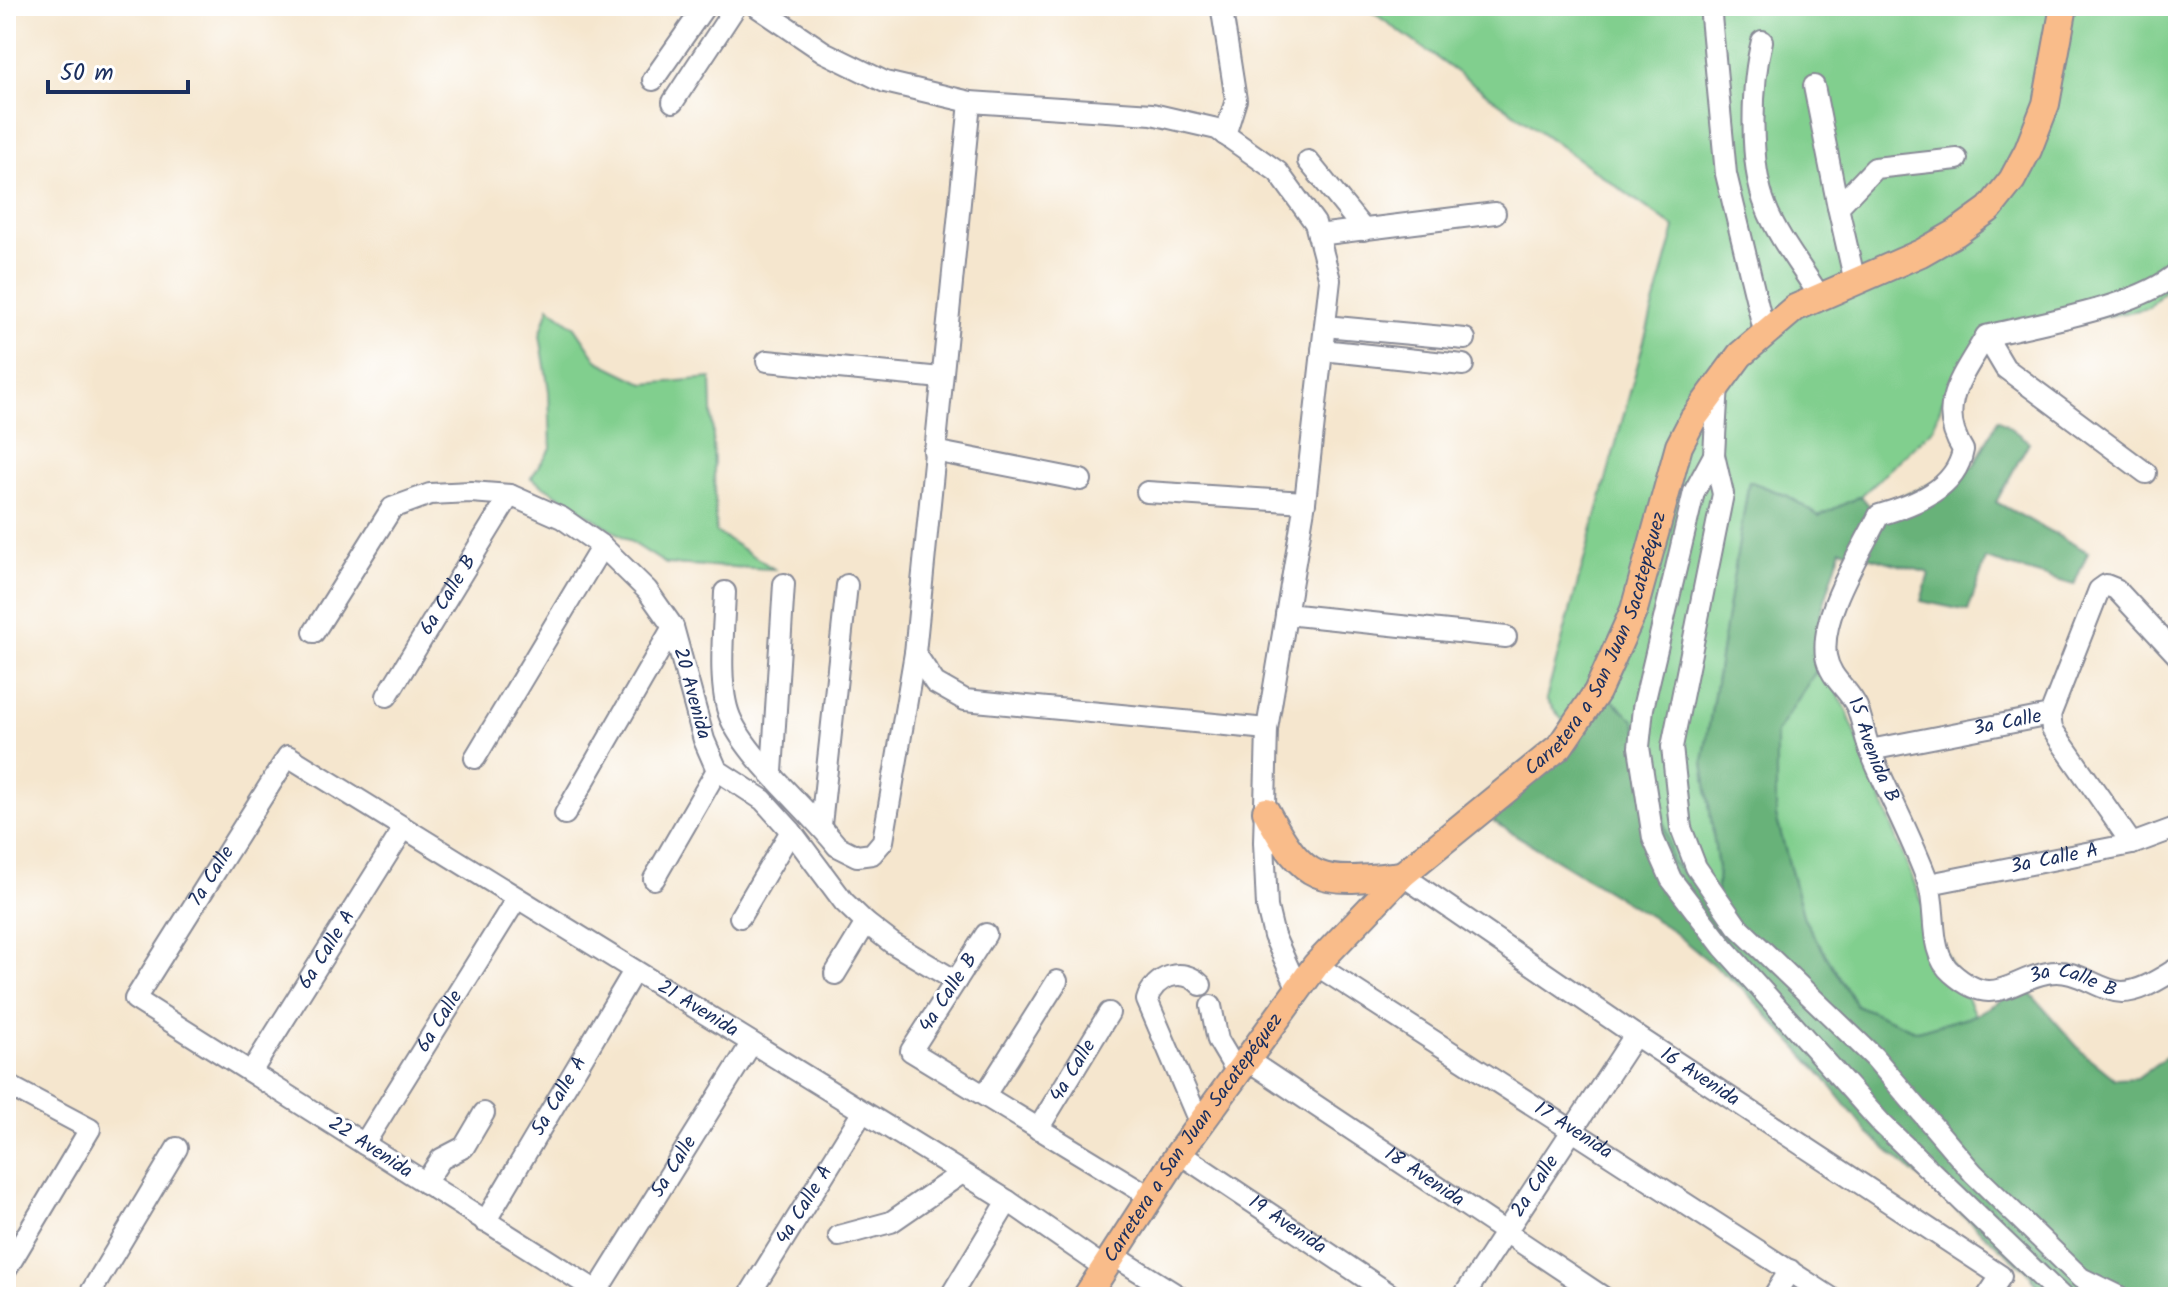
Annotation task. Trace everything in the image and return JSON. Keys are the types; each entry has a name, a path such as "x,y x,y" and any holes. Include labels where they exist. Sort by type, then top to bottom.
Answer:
{"main road":[{"name":"Carretera a San Juan Sacatepéquez","path":"1086,1297 1179,1153 1297,987 1402,875 1560,746 1597,692 1634,610 1679,446 1718,383 1764,331 1795,308 1956,233 1989,209 2012,180 2046,104 2064,6"},
{"path":"1266,811 1294,859 1317,876 1336,881 1402,875"}],"street":[{"path":"653,80 705,6"},
{"path":"673,102 736,6"},
{"path":"756,6 824,52 885,82 970,102 1152,114 1217,129 1278,172 1315,223 1330,280 1305,502 1267,729 1267,907 1274,936 1297,987"},
{"path":"1710,6 1726,174 1764,331"},
{"path":"1222,11 1236,100 1225,135"},
{"path":"1762,41 1755,69 1754,92 1759,185 1766,209 1820,297"},
{"path":"1814,86 1855,282"},
{"path":"725,592 723,655 730,716 746,742 837,846 857,856 872,854 883,841 915,653 970,102"},
{"path":"1838,207 1875,168 1957,159"},
{"path":"1308,161 1364,230"},
{"path":"1318,235 1495,213"},
{"path":"2146,473 2005,368 1986,336 2108,305 2164,285 2178,272"},
{"path":"1325,326 1465,339"},
{"name":"15 Avenida B","path":"1969,984 1940,961 1929,884 1870,750 1856,705 1836,682 1826,656 1826,634 1833,610 1879,515 1924,497 1945,484 1959,468 1963,450 1952,433 1949,410 1957,386 1986,336"},
{"path":"1322,350 1463,365"},
{"path":"767,361 941,378"},
{"path":"1718,383 1714,455 1723,494 1672,747 1681,828 1696,867 1737,926 1874,1057 1973,1173 2081,1278 2120,1297"},
{"path":"934,451 1081,480"},
{"path":"1714,455 1694,492 1643,708 1639,747 1653,838 1671,879 1723,947 1882,1124 2062,1297"},
{"path":"1147,492 1305,502"},
{"name":"20 Avenida","path":"314,632 392,508 430,494 510,495 562,518 602,546 647,590 673,627 704,740 717,770"},
{"name":"6a Calle B","path":"387,696 510,495"},
{"path":"475,758 602,546"},
{"path":"772,772 784,584"},
{"path":"821,825 847,585"},
{"name":"3a Calle","path":"1870,750 2050,715 2099,590 2106,585 2116,589 2178,656"},
{"path":"1286,614 1506,637"},
{"path":"565,814 673,627"},
{"path":"915,653 935,683 965,700 1267,729"},
{"path":"2050,715 2052,729 2132,844"},
{"name":"21 Avenida","path":"288,756 862,1113 1109,1262"},
{"name":"7a Calle","path":"135,999 288,756"},
{"path":"654,879 717,770 763,800 791,831 844,902 866,923 892,943 956,981"},
{"name":"3a Calle A","path":"1929,884 2132,844 2178,827"},
{"name":"6a Calle A","path":"251,1072 404,828"},
{"path":"740,917 791,831"},
{"name":"16 Avenida","path":"1402,875 1635,1035 2001,1276 1987,1297"},
{"name":"6a Calle","path":"364,1144 517,898"},
{"path":"835,974 866,923"},
{"name":"4a Calle B","path":"985,1095 911,1051 986,934"},
{"name":"17 Avenida","path":"1316,965 1830,1297"},
{"name":"3a Calle B","path":"1969,984 1986,990 2006,990 2047,973 2082,974 2121,992 2142,988 2178,968"},
{"name":"5a Calle A","path":"485,1222 634,971"},
{"path":"1200,1124 1147,1000 1154,987 1170,975 1195,978 1201,985"},
{"path":"1057,981 985,1095 1151,1197"},
{"name":"22 Avenida","path":"135,999 602,1294"},
{"path":"1211,1006 1218,1040 1242,1066"},
{"name":"4a Calle","path":"1038,1129 1109,1013"},
{"name":"2a Calle","path":"1463,1297 1635,1035"},
{"name":"5a Calle","path":"602,1294 751,1044"},
{"name":"18 Avenida","path":"1242,1066 1506,1232 1603,1297"},
{"path":"6,1270 90,1129 8,1091"},
{"path":"425,1183 441,1159 464,1147 484,1113"},
{"name":"4a Calle A","path":"748,1297 862,1113"},
{"path":"88,1297 177,1148"},
{"name":"19 Avenida","path":"1179,1153 1394,1297"},
{"path":"839,1236 891,1222 962,1173"},
{"path":"950,1297 1008,1201"},
{"path":"1109,1262 1180,1297"},
{"path":"1773,1297 1790,1270"}],"green space":[{"path":"1364,6 2178,6 2178,250 2170,284 2149,308 1994,338 1943,400 1933,429 1861,496 1819,516 1788,496 1749,481 1703,762 1718,868 1716,904 1672,862 1546,699 1675,228"},
{"path":"549,307 575,327 598,361 645,384 711,378 716,532 774,569 666,564 531,478 551,448 549,391 540,335"},
{"path":"1998,419 2029,442 1996,502 2088,552 2074,585 1986,559 1968,611 1921,601 1929,573 1841,549 1821,613 1822,662 1776,733 1776,816 1804,919 1856,1005 1917,1031 1975,1015 2025,987 2082,1052 2115,1079 2137,1078 2178,1048 2178,1297 2045,1297 2028,1272 1869,1134 1822,1075 1744,990 1667,927 1493,821 1578,738 1607,695 1634,720 1658,790 1672,862 1716,903 1718,868 1703,762 1749,481 1788,496 1819,516 1861,496 1872,509 1974,466"},
{"path":"1822,662 1845,707 1920,897 1975,1015 1917,1031 1856,1005 1804,919 1776,816 1776,733"}]}
